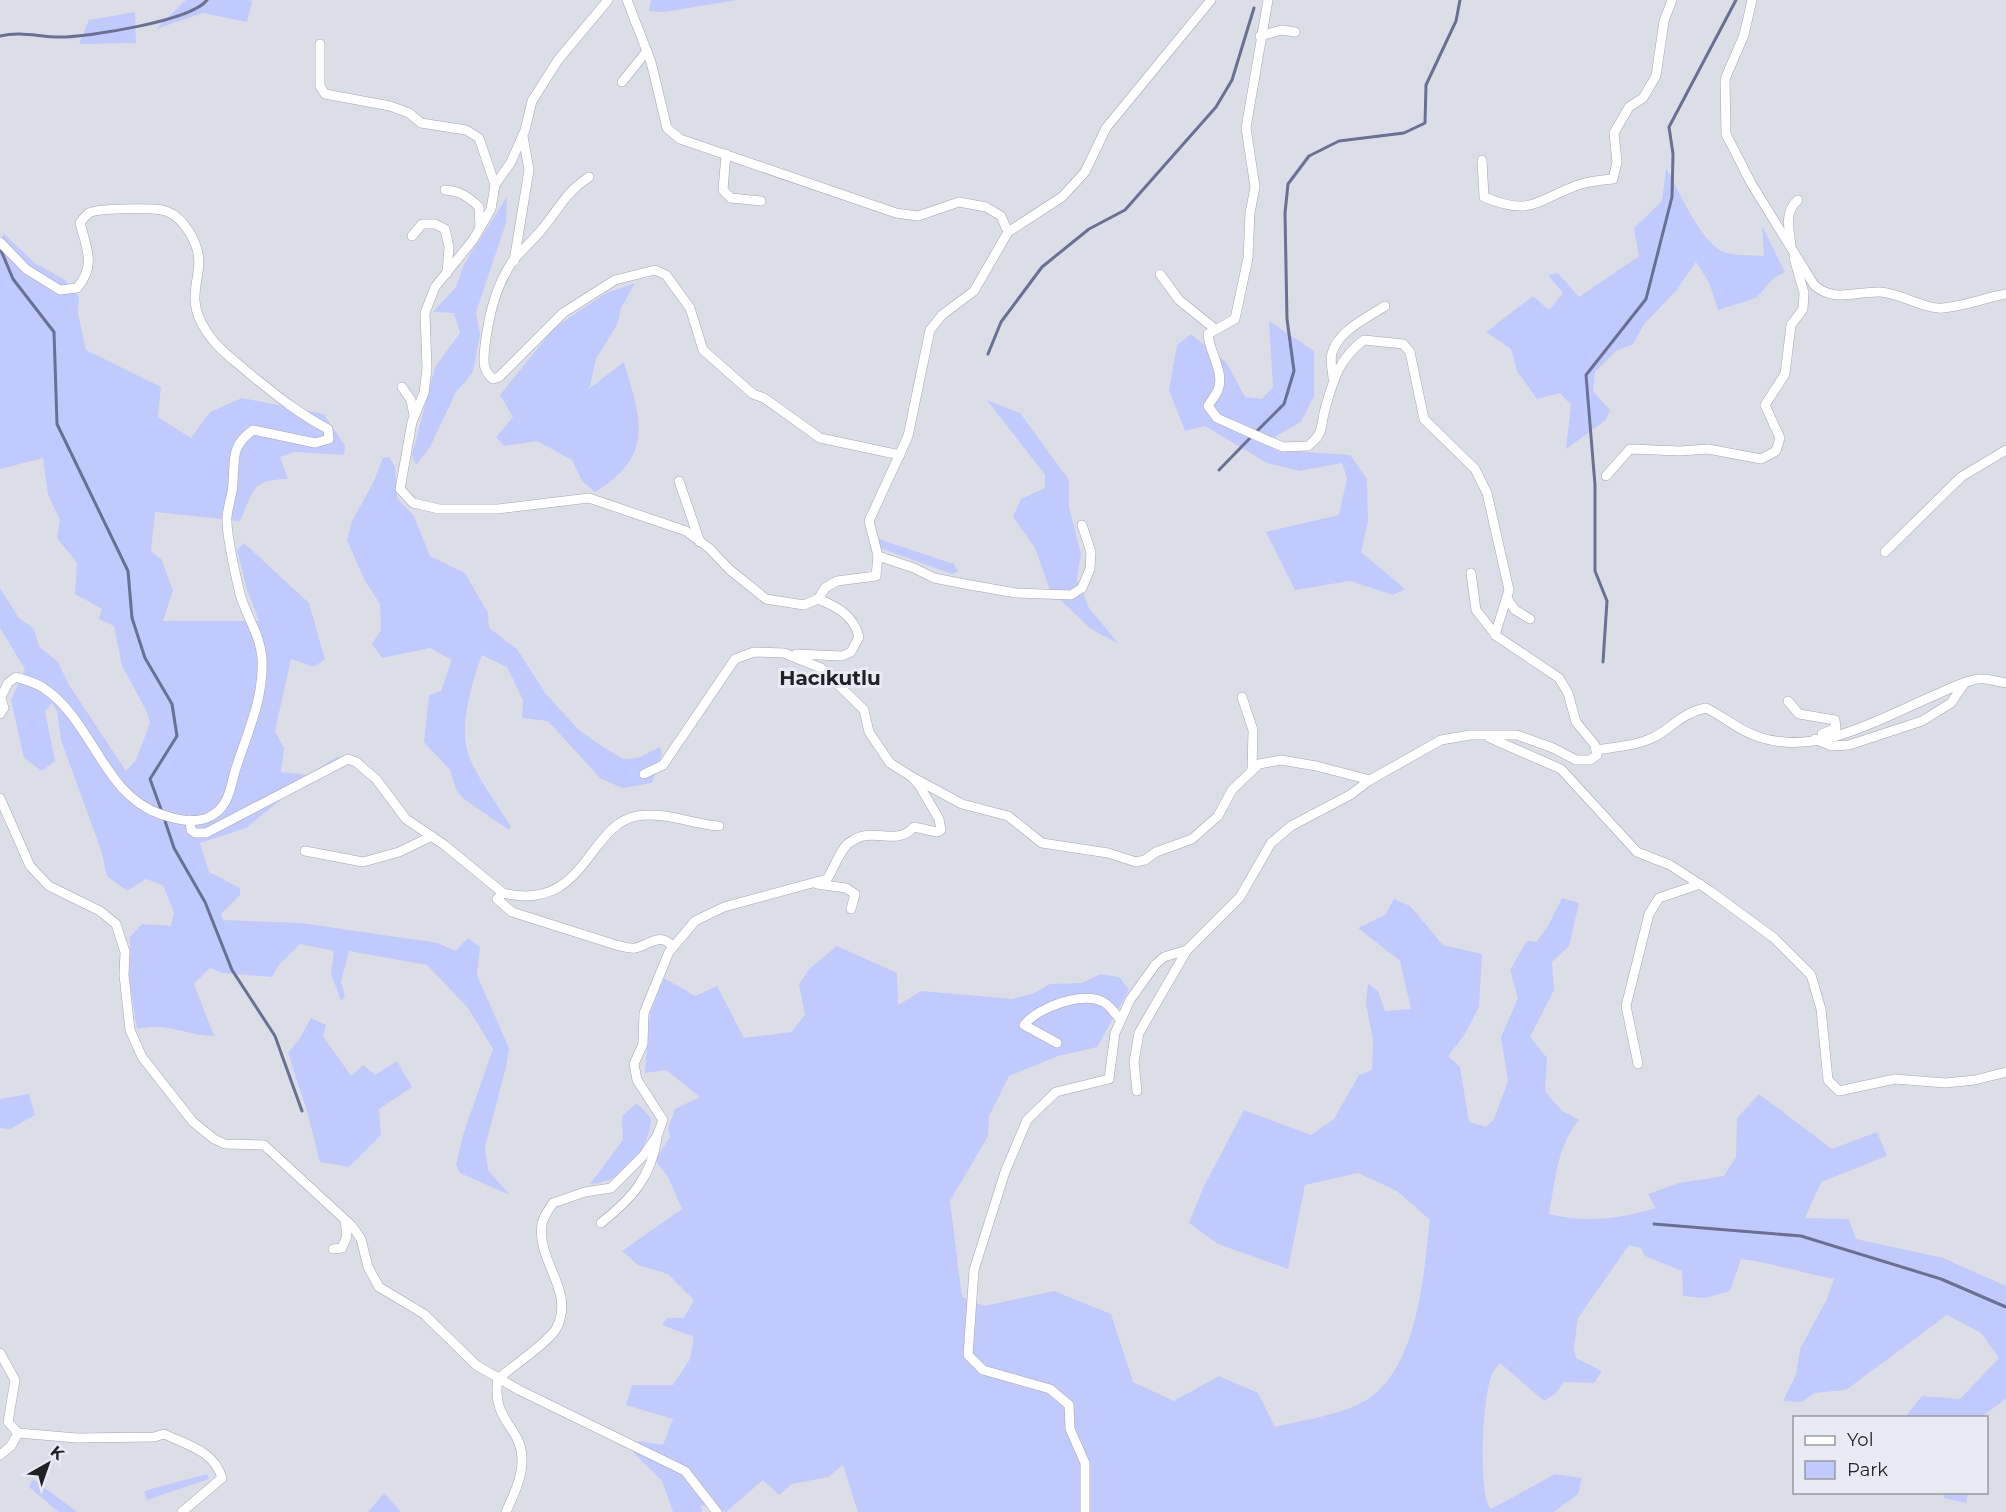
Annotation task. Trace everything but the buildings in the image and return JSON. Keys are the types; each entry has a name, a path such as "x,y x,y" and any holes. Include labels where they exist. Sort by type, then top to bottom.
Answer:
{"street":[{"path":"608,0 558,60 532,101 523,136 511,162 495,185 491,209 447,273 435,286 425,313 427,368 424,393 414,416 400,489 413,503 439,508 498,509 589,498 686,531 766,599 804,605 818,599 825,588 837,581 876,576 878,556 869,521 900,455 918,397 930,330 942,315 974,291 1008,232 1062,197 1085,172 1106,128 1211,0"},
{"path":"627,0 647,51 667,128 680,139 896,213 918,216 959,202 986,207 1002,216 1008,232"},
{"path":"1268,0 1246,128 1255,187 1250,213 1248,258 1235,319 1208,334 1209,345 1218,369 1219,389 1208,406 1217,418 1283,447 1308,447 1318,438 1324,424 1324,413 1339,364 1350,349 1364,340 1403,344 1410,352 1424,419 1475,469 1487,493 1509,590 1495,634"},
{"path":"1482,160 1484,197 1498,203 1524,207 1580,184 1613,179 1617,162 1614,133 1629,107 1643,98 1656,76 1664,21 1672,0"},
{"path":"1752,0 1744,35 1725,79 1726,134 1751,183 1814,285 1823,293 1836,296 1880,292 1904,296 1941,309 2006,294"},
{"path":"1260,36 1282,30 1295,32"},
{"path":"320,44 320,86 325,94 390,106 409,113 421,123 466,130 479,138 495,185"},
{"path":"622,82 647,51"},
{"path":"514,261 529,170 523,136"},
{"path":"726,154 723,190 731,198 761,201"},
{"path":"589,177 572,188 534,240 514,261 499,284 488,319 483,365 493,379 499,378 562,313 615,280 655,270 666,275 690,308 703,350 753,394 764,398 820,438 900,455"},
{"path":"445,190 456,191 470,198 479,207 480,227"},
{"path":"1606,476 1630,449 1680,451 1708,448 1761,459 1776,451 1780,438 1765,405 1785,374 1791,325 1803,309 1804,293 1791,248 1787,218 1791,206 1798,200"},
{"path":"0,242 26,269 60,290 77,288 87,276 89,256 80,223 88,213 101,209 163,210 177,218 187,227 198,251 195,308 205,330 225,354 271,393 300,415 328,429 329,439 315,443 254,430 242,438 235,449 233,483 226,519 240,593 258,634 262,657 261,685 251,732 223,807 208,818 190,820 148,809 117,783 67,709 44,688 16,676 8,683 1,696 4,708 0,714"},
{"path":"412,236 422,224 435,224 445,229 449,248 447,273"},
{"path":"1160,274 1179,300 1215,329"},
{"path":"1333,383 1331,354 1339,339 1386,306"},
{"path":"402,387 411,400 414,416"},
{"path":"1885,552 1961,477 2006,450"},
{"path":"679,481 700,542"},
{"path":"878,556 914,568 934,578 1016,593 1071,595 1082,588 1090,569 1091,552 1082,525"},
{"path":"1137,1091 1134,1062 1139,1033 1187,950 1240,897 1271,843 1291,826 1350,795 1370,780 1441,740 1470,735 1517,735 1553,748 1576,760 1590,760 1597,755 1595,745 1576,722 1568,693 1559,678 1495,634 1476,610 1471,573"},
{"path":"1507,598 1515,610 1530,619"},
{"path":"644,774 663,765 735,659 754,652 842,656 851,652 859,637 856,623 833,605 818,599"},
{"path":"784,653 821,668 841,685 864,710 869,732 890,763 962,804 1008,816 1042,843 1108,853 1136,862 1145,860 1156,852 1192,839 1218,816 1232,790 1259,764 1281,760 1317,766 1370,780"},
{"path":"1596,750 1636,744 1655,737 1677,719 1706,708 1722,716 1740,730 1763,739 1811,740 1851,732 1910,705 1978,679 2006,683"},
{"path":"1811,740 1831,746 1849,745 1922,722 1952,703 1964,684"},
{"path":"1242,698 1253,730 1252,770"},
{"path":"1788,701 1799,714 1835,720 1836,728 1811,740"},
{"path":"1488,736 1561,769 1637,852 1670,865 1700,884 1774,938 1811,975 1821,1009 1828,1080 1839,1091 1895,1079 1945,1083 1975,1080 2006,1072"},
{"path":"190,820 191,830 195,833 206,833 348,759 356,762 376,779 406,819 432,836 503,893 529,897 560,887 578,872 610,834 636,816 663,815 719,826"},
{"path":"601,1222 629,1200 640,1185 655,1151 657,1136 663,1120 637,1080 634,1064 643,1044 644,1013 657,978 673,947 695,921 724,907 827,879 847,844 866,834 897,837 908,834 914,827 937,832 941,830 939,819 912,777"},
{"path":"0,798 30,866 49,886 100,911 116,924 125,952 124,975 130,1030 142,1057 193,1122 214,1139 225,1144 264,1145 345,1220 361,1239 368,1267 379,1287 424,1314 476,1365 498,1379 685,1471 717,1512"},
{"path":"305,851 363,862 399,852 432,836"},
{"path":"815,883 846,888 855,894 851,909"},
{"path":"1638,1064 1626,1006 1649,914 1659,898 1700,884"},
{"path":"503,893 497,899 512,912 521,915 633,949 656,938 668,941 673,947"},
{"path":"1084,1512 1085,1463 1070,1429 1069,1405 1050,1389 983,1370 968,1355 974,1270 1005,1172 1027,1120 1056,1092 1109,1079 1115,1033 1130,1000 1155,965 1164,957 1187,950"},
{"path":"1057,1043 1024,1025 1041,1009 1059,1002 1083,999 1104,1002 1121,1020"},
{"path":"506,1512 517,1488 522,1458 518,1442 496,1405 498,1379 557,1329 563,1307 561,1290 543,1243 542,1222 553,1203 585,1192 611,1188 625,1177 657,1136"},
{"path":"333,1249 342,1248 347,1236 345,1220"},
{"path":"0,1353 15,1380 8,1422 18,1434 76,1438 154,1437 164,1434 204,1452 217,1463 222,1478 182,1512"},
{"path":"0,1455 11,1446 18,1434"}],"green space":[{"path":"186,0 252,1 247,22 203,13 156,29"},
{"path":"651,0 737,0 664,12 649,11"},
{"path":"135,12 136,43 79,44 89,20"},
{"path":"1666,168 1700,229 1718,249 1731,254 1764,256 1762,226 1785,272 1774,278 1756,298 1718,310 1709,282 1696,262 1676,291 1645,323 1633,344 1616,351 1595,372 1593,391 1610,410 1606,420 1566,449 1571,405 1560,393 1537,399 1517,371 1511,349 1486,332 1533,296 1549,310 1563,293 1548,275 1558,273 1579,297 1639,256 1634,228 1662,201"},
{"path":"507,197 506,223 476,313 480,334 473,372 456,392 430,447 416,465 412,455 435,367 460,333 454,313 433,312 456,287 464,264"},
{"path":"4,234 35,263 65,280 79,297 78,313 86,350 161,387 158,417 191,438 210,412 242,398 324,414 345,446 344,455 295,452 280,457 288,479 267,482 255,489 240,521 155,512 151,551 162,560 173,591 163,621 259,621 247,590 237,550 244,543 309,603 325,659 314,667 291,659 275,731 284,748 281,772 308,775 338,756 343,767 284,797 246,828 200,843 209,872 240,888 240,895 221,914 223,920 301,923 438,943 455,951 468,938 480,947 477,975 509,1048 485,1147 488,1170 510,1195 460,1173 456,1165 464,1132 493,1049 468,1008 427,965 349,951 341,982 345,996 341,1001 331,973 334,951 300,944 279,965 272,977 222,973 210,968 194,984 214,1036 159,1027 137,1029 129,978 130,937 142,924 171,926 174,912 163,885 146,879 127,891 107,876 101,850 61,740 57,711 52,703 45,711 55,761 42,771 24,758 11,700 25,669 0,628 0,588 18,617 34,629 39,646 58,662 69,685 126,771 136,760 150,723 147,712 122,666 114,626 99,619 102,609 75,594 77,563 57,538 60,520 48,495 43,458 0,469 0,239"},
{"path":"635,283 621,308 618,323 596,359 590,386 586,391 624,362 635,401 638,435 635,450 627,465 595,492 582,481 572,460 537,441 504,446 496,437 513,417 500,395 554,328 606,293"},
{"path":"1269,321 1314,351 1314,396 1301,422 1276,436 1274,450 1350,455 1367,479 1368,522 1361,552 1405,589 1393,595 1350,581 1295,590 1266,532 1339,515 1347,478 1342,463 1299,471 1267,463 1205,426 1185,431 1169,390 1177,345 1191,334 1226,362 1245,397 1262,399 1273,387"},
{"path":"987,400 1020,413 1069,480 1069,507 1081,554 1077,579 1089,608 1119,644 1091,629 1050,590 1035,548 1013,517 1021,499 1045,488 1045,475"},
{"path":"389,457 395,467 397,498 414,516 430,556 465,573 488,613 489,628 517,649 546,694 578,729 623,759 638,758 660,747 662,754 652,783 622,788 600,778 548,721 522,718 523,700 507,667 482,655 467,707 466,747 479,777 511,827 509,830 464,799 456,790 450,770 424,742 429,695 441,691 452,660 430,648 382,658 372,644 381,630 380,604 365,581 347,540 352,521 373,483 383,458"},
{"path":"879,539 954,564 958,572 952,574 880,548"},
{"path":"1562,898 1579,903 1569,946 1552,962 1554,990 1530,1037 1547,1058 1545,1091 1562,1111 1579,1120 1561,1153 1549,1214 1590,1219 1629,1215 1656,1208 1648,1194 1679,1183 1724,1176 1736,1157 1737,1118 1759,1094 1832,1149 1877,1132 1887,1156 1821,1182 1805,1218 1849,1219 1856,1239 1943,1258 2006,1286 2006,1399 1984,1416 1906,1416 1922,1396 1960,1399 1999,1358 1981,1333 1947,1315 1846,1390 1814,1393 1802,1402 1783,1401 1796,1375 1800,1349 1827,1299 1834,1279 1741,1259 1730,1291 1705,1298 1683,1296 1682,1271 1645,1256 1641,1248 1629,1245 1578,1318 1574,1347 1576,1358 1602,1371 1594,1383 1564,1382 1555,1394 1544,1401 1500,1363 1492,1374 1486,1401 1483,1443 1484,1484 1491,1509 1555,1474 1582,1478 1578,1494 1554,1512 858,1512 843,1465 828,1477 792,1484 779,1495 763,1480 726,1512 701,1505 702,1512 673,1512 662,1481 633,1452 639,1441 663,1445 673,1419 626,1405 632,1385 673,1385 690,1359 694,1337 662,1325 667,1318 684,1318 694,1300 668,1274 638,1265 622,1251 682,1209 668,1177 655,1160 670,1137 668,1128 675,1109 700,1097 666,1070 645,1073 650,1013 664,978 695,996 717,986 744,1038 791,1032 805,1015 799,984 809,969 837,946 897,973 898,1005 921,991 1012,999 1034,993 1050,984 1082,983 1100,974 1119,977 1129,990 1097,1047 1058,1056 1009,1076 989,1116 988,1136 950,1201 962,1297 984,1306 1054,1291 1111,1314 1133,1382 1174,1401 1219,1376 1258,1393 1275,1427 1329,1415 1359,1404 1379,1390 1394,1371 1406,1349 1414,1323 1430,1220 1397,1191 1358,1173 1305,1185 1288,1269 1218,1244 1189,1223 1203,1188 1244,1110 1311,1135 1334,1119 1359,1075 1372,1070 1373,1040 1366,1004 1368,983 1378,991 1385,1011 1411,1009 1400,961 1358,928 1385,915 1394,899 1410,906 1443,945 1482,954 1479,1007 1465,1034 1448,1056 1460,1067 1469,1122 1486,1127 1494,1119 1508,1081 1501,1037 1518,998 1510,970 1527,941 1536,942 1548,926"},
{"path":"311,1018 326,1025 323,1036 351,1076 363,1065 375,1075 397,1061 412,1087 379,1109 381,1135 349,1167 320,1162 307,1111 288,1053"},
{"path":"29,1094 35,1115 10,1129 0,1128 0,1099"},
{"path":"637,1103 651,1118 650,1129 640,1152 623,1171 613,1178 590,1184 623,1140 622,1116"},
{"path":"207,1474 209,1479 147,1500 144,1491"},
{"path":"33,1479 77,1512 59,1512 29,1487"},
{"path":"384,1493 401,1512 368,1512"},
{"path":"1943,1494 1968,1494 1966,1503 1944,1498"}],"waterway":[{"path":"0,36 23,34 60,37 115,31 181,15 197,8 207,0"},
{"path":"1256,432 1284,404 1294,371 1287,319 1285,213 1288,184 1309,156 1339,141 1404,133 1425,123 1426,85 1456,21 1460,0"},
{"path":"1603,662 1607,601 1595,571 1595,485 1586,375 1646,299 1672,197 1673,154 1669,127 1736,0"},
{"path":"988,354 1001,322 1042,267 1089,229 1125,210 1216,107 1232,80 1254,8"},
{"path":"0,248 13,279 54,332 57,424 128,571 132,618 145,658 172,704 177,736 150,779 162,812"},
{"path":"1219,470 1251,437"},
{"path":"164,818 174,848 205,902 232,970 275,1036 302,1111"},
{"path":"1654,1224 1801,1236 1941,1279 2006,1307"}],"district":[{"name":"Hacıkutlu","path":"830,678"}]}
